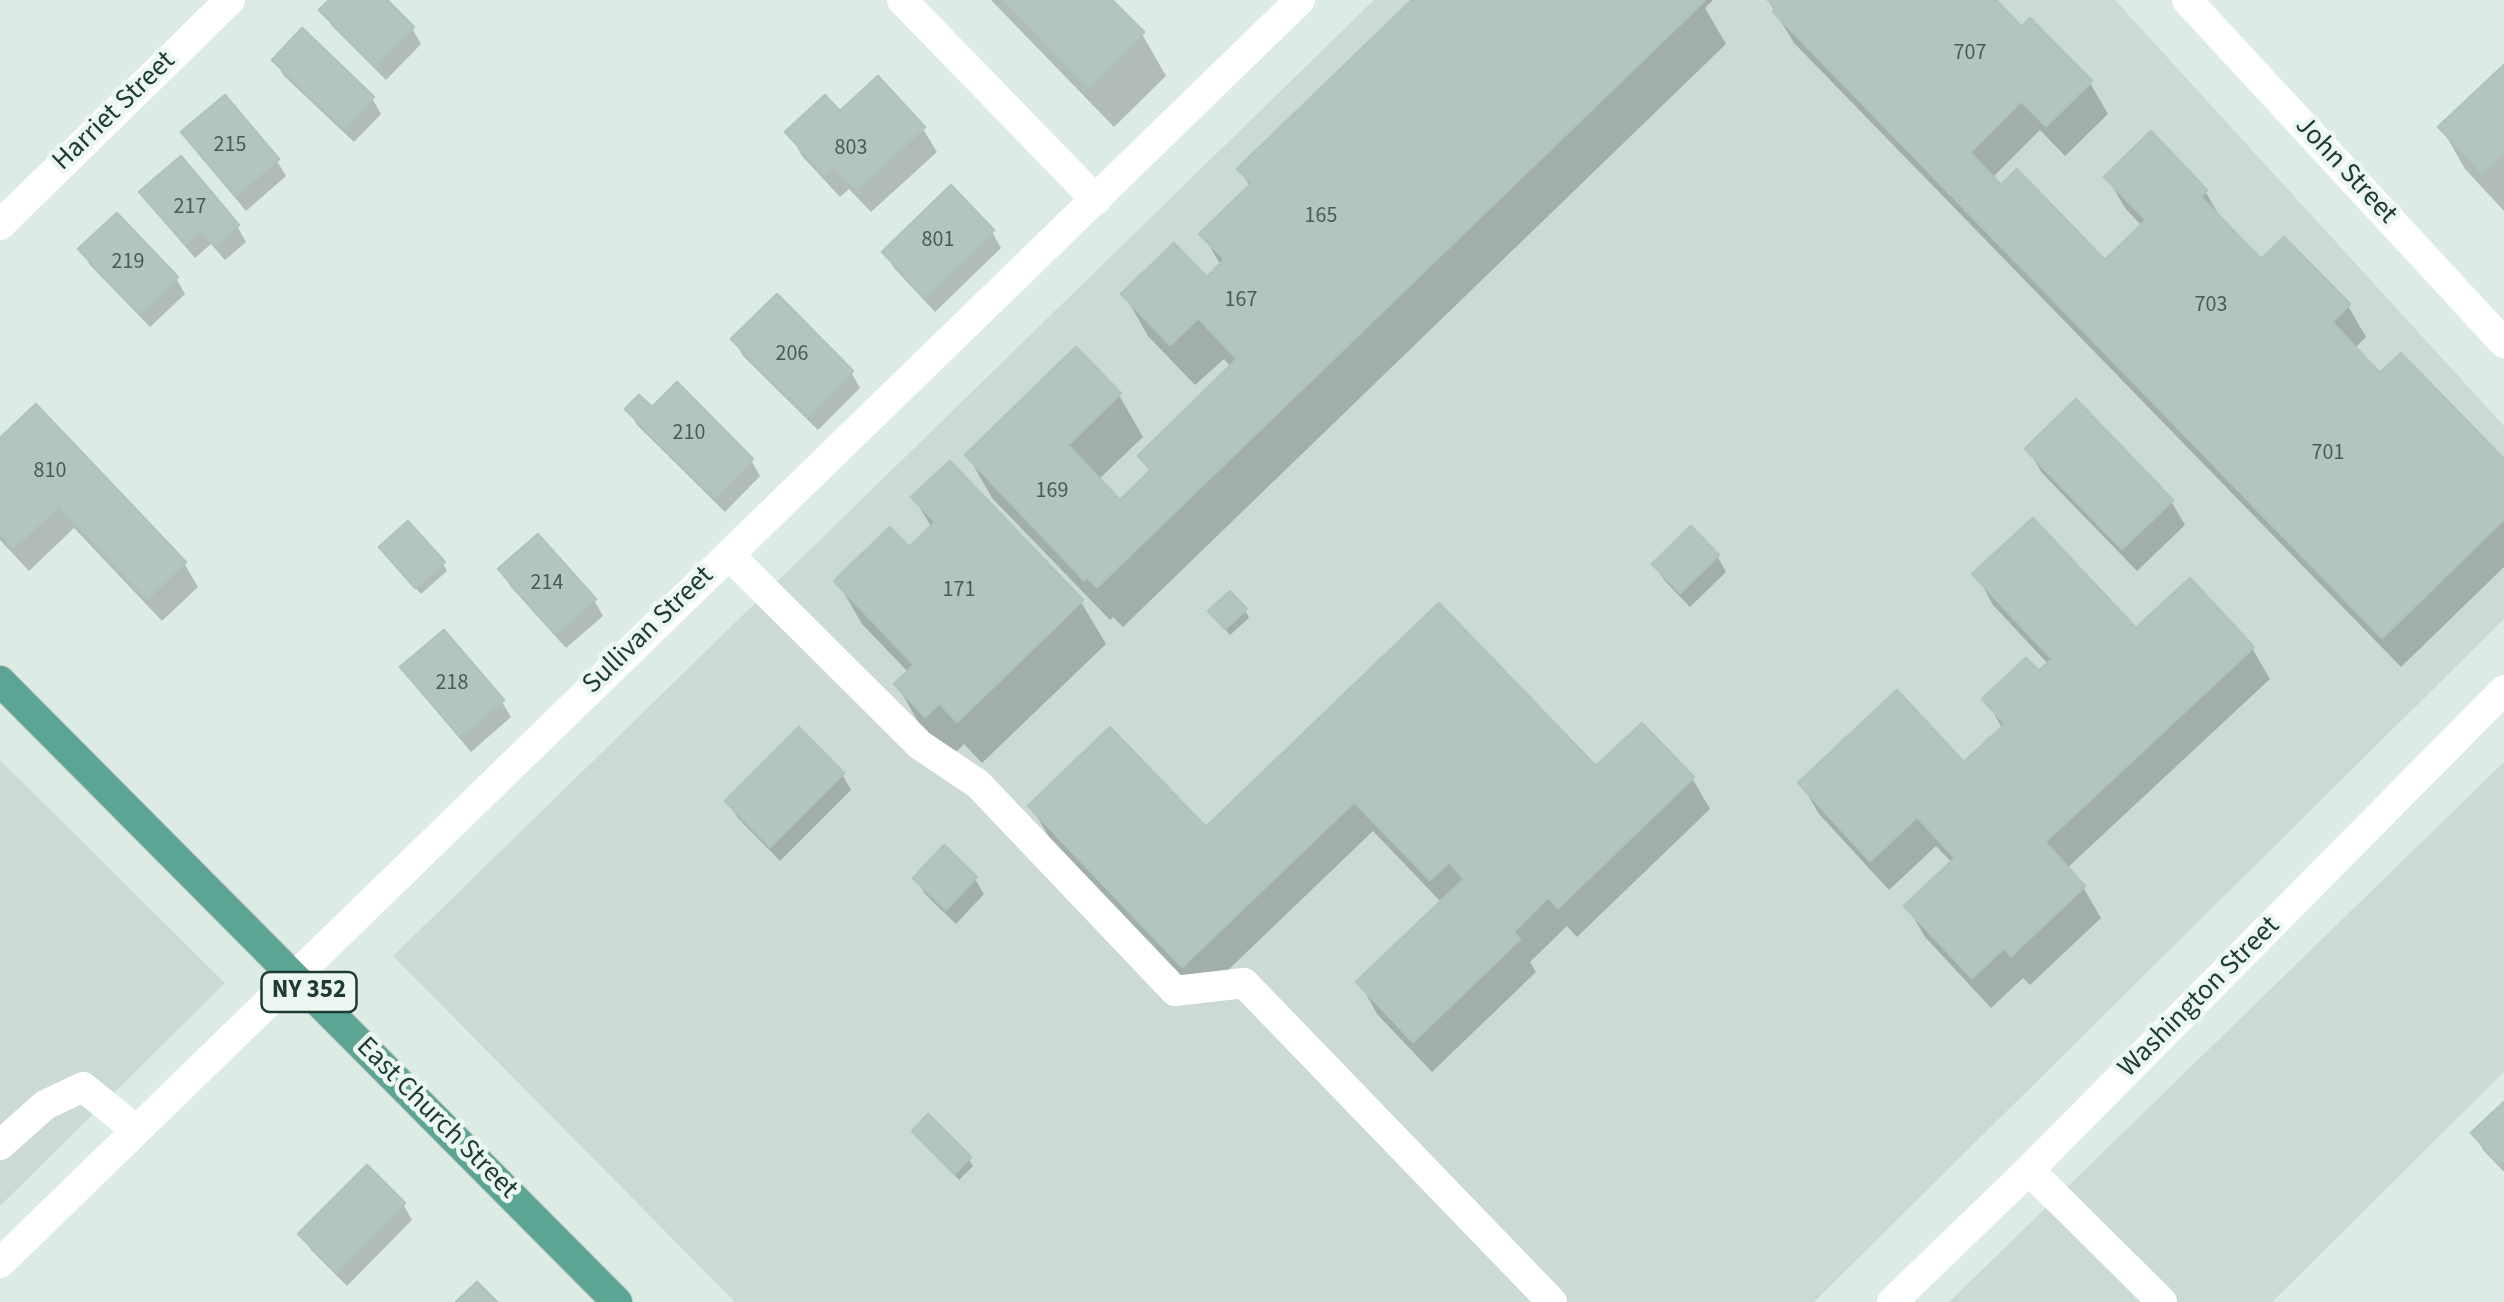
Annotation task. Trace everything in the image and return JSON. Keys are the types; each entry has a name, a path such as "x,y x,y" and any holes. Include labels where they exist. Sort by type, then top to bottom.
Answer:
{"main road":[{"name":"East Church Street","path":"0,681 618,1302"}],"street":[{"name":"Harriet Street","path":"0,224 230,0"},
{"path":"902,0 1096,200"},
{"name":"John Street","path":"2186,0 2504,343"},
{"name":"Sullivan Street","path":"0,1263 1096,200 1280,7"},
{"path":"728,555 920,744 978,784 1175,991 1244,982 1552,1302"},
{"name":"Washington Street","path":"1892,1302 2030,1170 2504,690"},
{"path":"0,1145 44,1105 83,1087 136,1130"},
{"path":"2030,1170 2162,1302"}],"shaded area":[{"path":"1374,0 2115,0 2504,426 2504,619 1814,1302 735,1302 393,956"},
{"path":"0,760 225,983 0,1206"},
{"path":"2504,762 2504,1072 2272,1302 1949,1302"}],"building":[{"path":"329,0 387,0 414,27 375,66 319,10"},
{"path":"1004,0 1112,0 1144,32 1088,87"},
{"path":"1412,0 1704,1 1097,587 1087,577 1084,580 965,455 1076,347 1121,393 1068,445 1120,500 1151,470 1138,456 1237,359 1198,318 1170,345 1121,294 1174,243 1207,277 1225,259 1199,234 1252,183 1237,169"},
{"path":"1768,0 1996,0 2022,27 2030,18 2092,81 2046,126 2021,101 1970,152 2001,185 2017,169 2105,260 2146,220 2104,177 2151,131 2207,190 2201,197 2261,259 2284,237 2350,304 2332,322 2380,373 2401,353 2504,459 2504,519 2382,638 1773,12 1776,8"},
{"path":"302,28 374,97 344,128 272,60"},
{"path":"2504,65 2504,153 2482,173 2438,127"},
{"path":"878,76 925,127 856,190 834,166 825,175 785,132 825,95 840,111"},
{"path":"225,95 279,159 235,196 181,132"},
{"path":"181,156 239,225 215,246 201,230 185,244 139,192"},
{"path":"951,185 994,230 925,297 882,252"},
{"path":"117,213 178,277 140,313 78,249"},
{"path":"777,294 853,371 807,416 731,339"},
{"path":"677,382 753,459 715,498 625,409 639,395 652,407"},
{"path":"2076,399 2173,500 2122,549 2025,449"},
{"path":"36,404 186,562 147,599 59,506 14,548 0,533 0,438"},
{"path":"950,461 1083,600 957,722 939,703 925,717 894,684 914,665 834,581 890,527 909,547 935,522 911,497"},
{"path":"2033,518 2136,628 2190,578 2254,647 2045,842 2085,886 2011,956 2004,948 1972,978 1904,906 1955,858 1917,817 1870,861 1798,783 1897,690 1964,762 2005,724 1982,699 2026,658 2039,671 2052,659 1972,574"},
{"path":"408,521 445,562 415,588 379,547"},
{"path":"1691,526 1719,555 1680,593 1652,564"},
{"path":"538,534 596,599 555,634 498,569"},
{"path":"1230,591 1247,609 1225,629 1208,611"},
{"path":"1439,603 1596,766 1642,723 1694,777 1558,908 1548,897 1513,932 1520,939 1413,1042 1356,982 1464,879 1449,862 1430,880 1354,802 1182,967 1028,806 1110,727 1206,827"},
{"path":"444,630 504,700 460,737 400,667"},
{"path":"799,727 844,773 770,847 725,801"},
{"path":"944,845 977,877 946,910 913,878"},
{"path":"2504,1102 2504,1160 2500,1164 2471,1133"},
{"path":"928,1114 971,1157 954,1174 912,1131"},
{"path":"367,1165 405,1203 337,1272 298,1234"},
{"path":"477,1282 497,1302 456,1302"}]}
